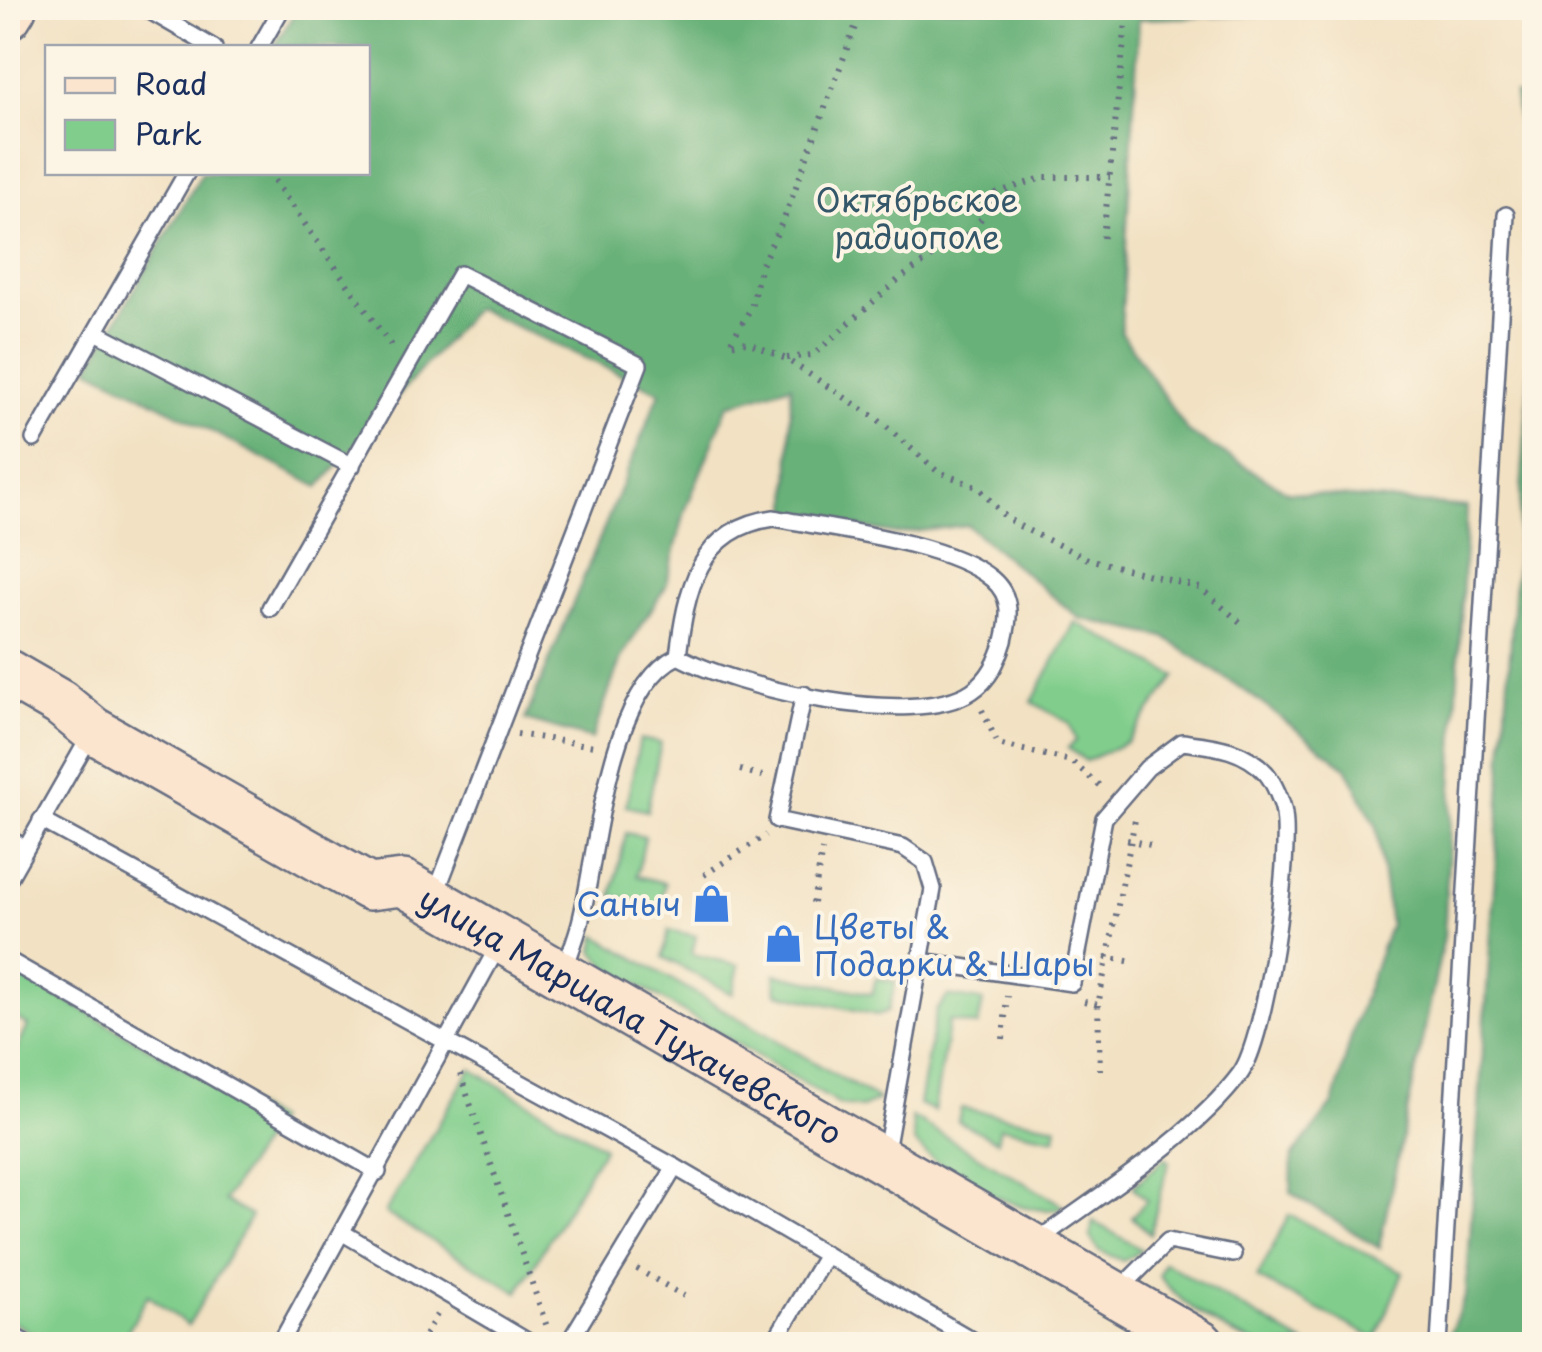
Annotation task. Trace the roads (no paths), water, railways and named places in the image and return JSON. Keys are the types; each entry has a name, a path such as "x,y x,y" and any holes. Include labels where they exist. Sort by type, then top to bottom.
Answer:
{"street":[{"path":"8,16 12,8"},
{"name":"улица Маршала Тухачевского","path":"8,673 60,703 93,730 369,887 403,884 433,900 1201,1344"}],"lane":[{"path":"145,8 209,45"},
{"path":"261,45 282,8"},
{"path":"34,439 185,175"},
{"path":"1439,1344 1506,215"},
{"path":"270,608 460,274 639,364 433,900"},
{"path":"96,332 352,466"},
{"path":"774,518 948,554 992,579 1009,601 1009,620 997,664 972,691 909,708 873,707 710,674 678,656 685,603 699,567 743,522 774,518"},
{"path":"562,974 581,920 615,751 660,664 678,656"},
{"path":"804,694 777,820 903,847 925,862 932,889 884,1161"},
{"path":"8,880 93,730"},
{"path":"920,960 1072,983 1104,818 1146,768 1182,742 1231,748 1266,774 1284,812 1284,861 1260,1030 1242,1072 1206,1112 1029,1246"},
{"path":"41,820 374,1006 448,1040 979,1344"},
{"path":"8,836 24,848"},
{"path":"280,1344 378,1172 502,940"},
{"path":"8,960 378,1172"},
{"path":"568,1344 675,1167"},
{"path":"343,1234 532,1344"},
{"path":"1114,1294 1168,1241 1232,1254"},
{"path":"773,1344 826,1256"},
{"path":"8,1333 27,1344"}],"place":[{"name":"Саныч","path":"711,903"},
{"name":"Цветы & Подарки & Шары","path":"784,944"}],"park label":[{"name":"Октябрьское радиополе","path":"917,218"}]}
